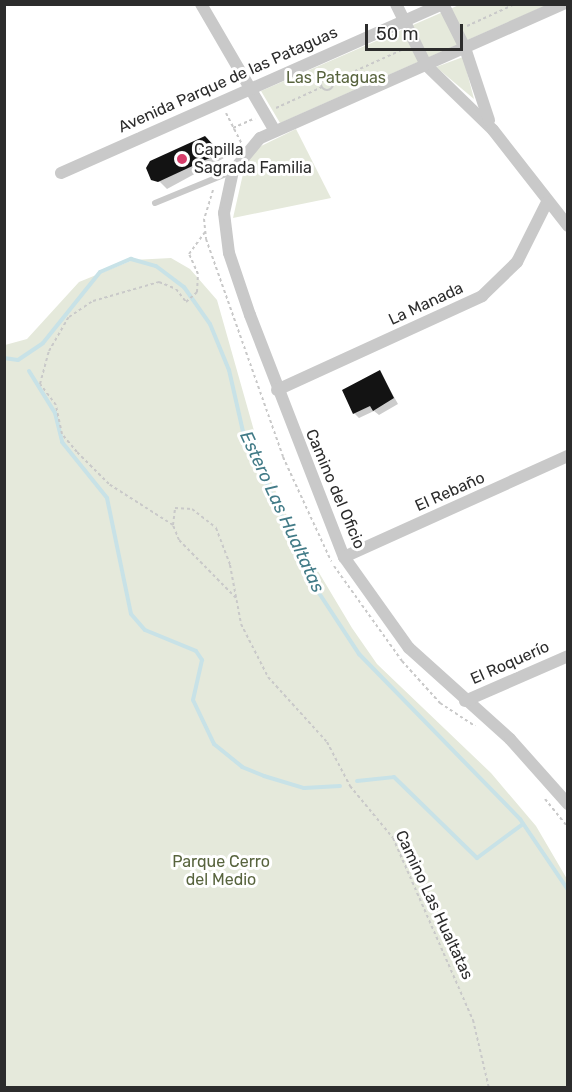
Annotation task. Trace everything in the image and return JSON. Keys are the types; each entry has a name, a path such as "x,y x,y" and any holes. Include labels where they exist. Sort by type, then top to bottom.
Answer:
{"street":[{"path":"201,4 275,131 563,4"},
{"path":"396,4 401,23 426,65 493,130 567,226"},
{"path":"443,4 465,48 493,130"},
{"name":"Avenida Parque de las Pataguas","path":"61,173 443,4"},
{"name":"Camino del Oficio","path":"275,131 246,150 233,171 225,200 226,240 277,390 345,557 395,631 465,701 531,759 567,804"},
{"name":"La Manada","path":"277,390 482,296 517,262 547,201"},
{"name":"El Rebaño","path":"345,557 567,456"},
{"name":"El Roquerío","path":"465,701 567,656"}],"lane":[{"path":"155,202 233,171"}],"path":[{"path":"457,30 515,4"},
{"path":"322,87 329,90 333,81 414,44"},
{"path":"233,128 322,87 325,78 333,81"},
{"path":"221,102 246,150"},
{"path":"206,231 189,254 198,274 198,292 186,302 176,289 159,282 93,301 69,317 49,351 40,384 56,405 62,434 77,452 109,484 172,525 179,540 236,598"},
{"name":"Camino Las Hualtatas","path":"172,525 175,508 192,509 216,528 241,624 268,677 327,742 350,786 393,838 472,1020 489,1088"}],"green space":[{"name":"Las Pataguas","path":"459,5 547,5 280,123 261,91"},
{"path":"463,57 474,99 436,67"},
{"path":"296,129 331,198 233,218 245,165 259,147"},
{"name":"Parque Cerro del Medio","path":"171,258 190,269 217,300 264,466 294,531 352,628 377,664 491,773 536,826 567,879 567,1087 5,1087 5,345 27,339 79,282 133,260"}],"building":[{"name":"Capilla Sagrada Familia","path":"205,136 218,150 214,156 158,182 151,180 146,168 150,161"},
{"path":"380,370 394,398 373,411 370,406 353,414 342,390"}],"waterway":[{"name":"Estero Las Hualtatas","path":"4,358 18,360 43,343 100,272 131,259 156,266 184,287 210,324 229,370 244,436 317,590 359,654 520,819 568,890"},
{"path":"29,371 55,413 62,442 107,498 131,614 145,630 196,651 202,660 193,700 214,744 242,767 264,776 304,788 340,786"},
{"path":"357,781 394,777 477,858 523,824"}],"place":[{"name":"Capilla Sagrada Familia","path":"182,159"}]}
